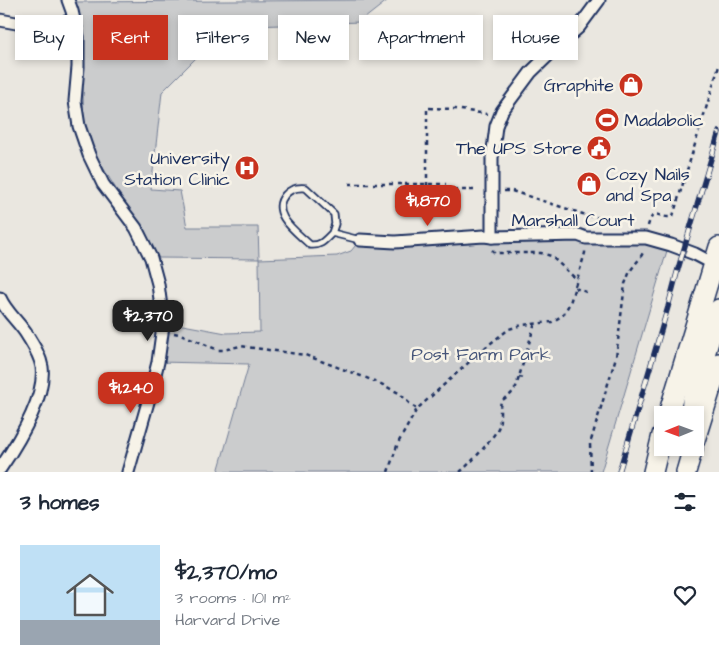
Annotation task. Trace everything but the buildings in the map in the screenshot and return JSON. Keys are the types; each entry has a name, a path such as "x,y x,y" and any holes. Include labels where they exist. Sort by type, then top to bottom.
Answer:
{"main road":[{"path":"671,406 717,261"},
{"path":"692,406 694,390 719,309"},
{"path":"704,410 719,362"},
{"path":"653,472 657,456"},
{"path":"686,472 690,456"}],"street":[{"path":"68,0 73,15"},
{"name":"Marshall Court","path":"600,0 580,27 531,72 502,111 496,126 492,158 492,243 578,236 586,238 646,238 717,261"},
{"path":"0,20 15,22"},
{"path":"78,60 75,101 79,126 88,155 103,184 136,228 152,258 158,284 163,329 158,362 128,472"},
{"path":"360,240 395,242 484,236 492,243"},
{"path":"0,298 3,305 25,332 37,351 42,366 42,381 38,398 29,421 0,469"}],"lane":[{"path":"296,188 306,188 334,214 335,224 332,234 321,244 310,244 283,219 280,208 283,197 287,192 296,188"},
{"path":"332,234 360,240"}],"path":[{"path":"648,225 650,217 653,215 673,216 719,66"},
{"path":"427,202 426,108 455,108 487,114"},
{"path":"348,184 446,184"},
{"path":"446,190 477,190"},
{"path":"504,191 512,191 615,222"},
{"path":"586,228 588,215"},
{"path":"492,243 495,253 541,253 551,256 577,280"},
{"path":"591,472 590,444 616,357 623,293 628,275 643,254 645,248"},
{"path":"388,472 398,442 417,408 509,329 522,324 552,322 563,315 570,303 575,288 585,249"},
{"path":"575,288 589,293"},
{"path":"460,472 497,431 501,402 514,391 535,323"},
{"path":"163,329 218,350 240,346 305,355 377,382 398,393 417,408"},
{"path":"519,377 524,378"}],"green space":[{"path":"388,0 369,15 359,15 359,22 349,22 349,15 278,15 278,25 268,25 268,15 178,15 178,60 194,60 162,92 151,189 180,191 187,227 258,227 259,259 158,258 99,161 84,128 83,15 78,15 74,2"},
{"name":"Post Farm Park","path":"484,236 669,244 601,472 218,472 249,364 158,362 163,326 172,323 226,333 260,332 259,259 337,256 351,251 360,240"}],"railway":[{"path":"619,472 719,132"}],"place":[{"name":"Graphite","path":"631,85"},
{"name":"Madabolic","path":"607,120"},
{"name":"The UPS Store","path":"599,148"},
{"name":"University Station Clinic","path":"247,168"},
{"name":"Cozy Nails and Spa","path":"589,184"}]}
